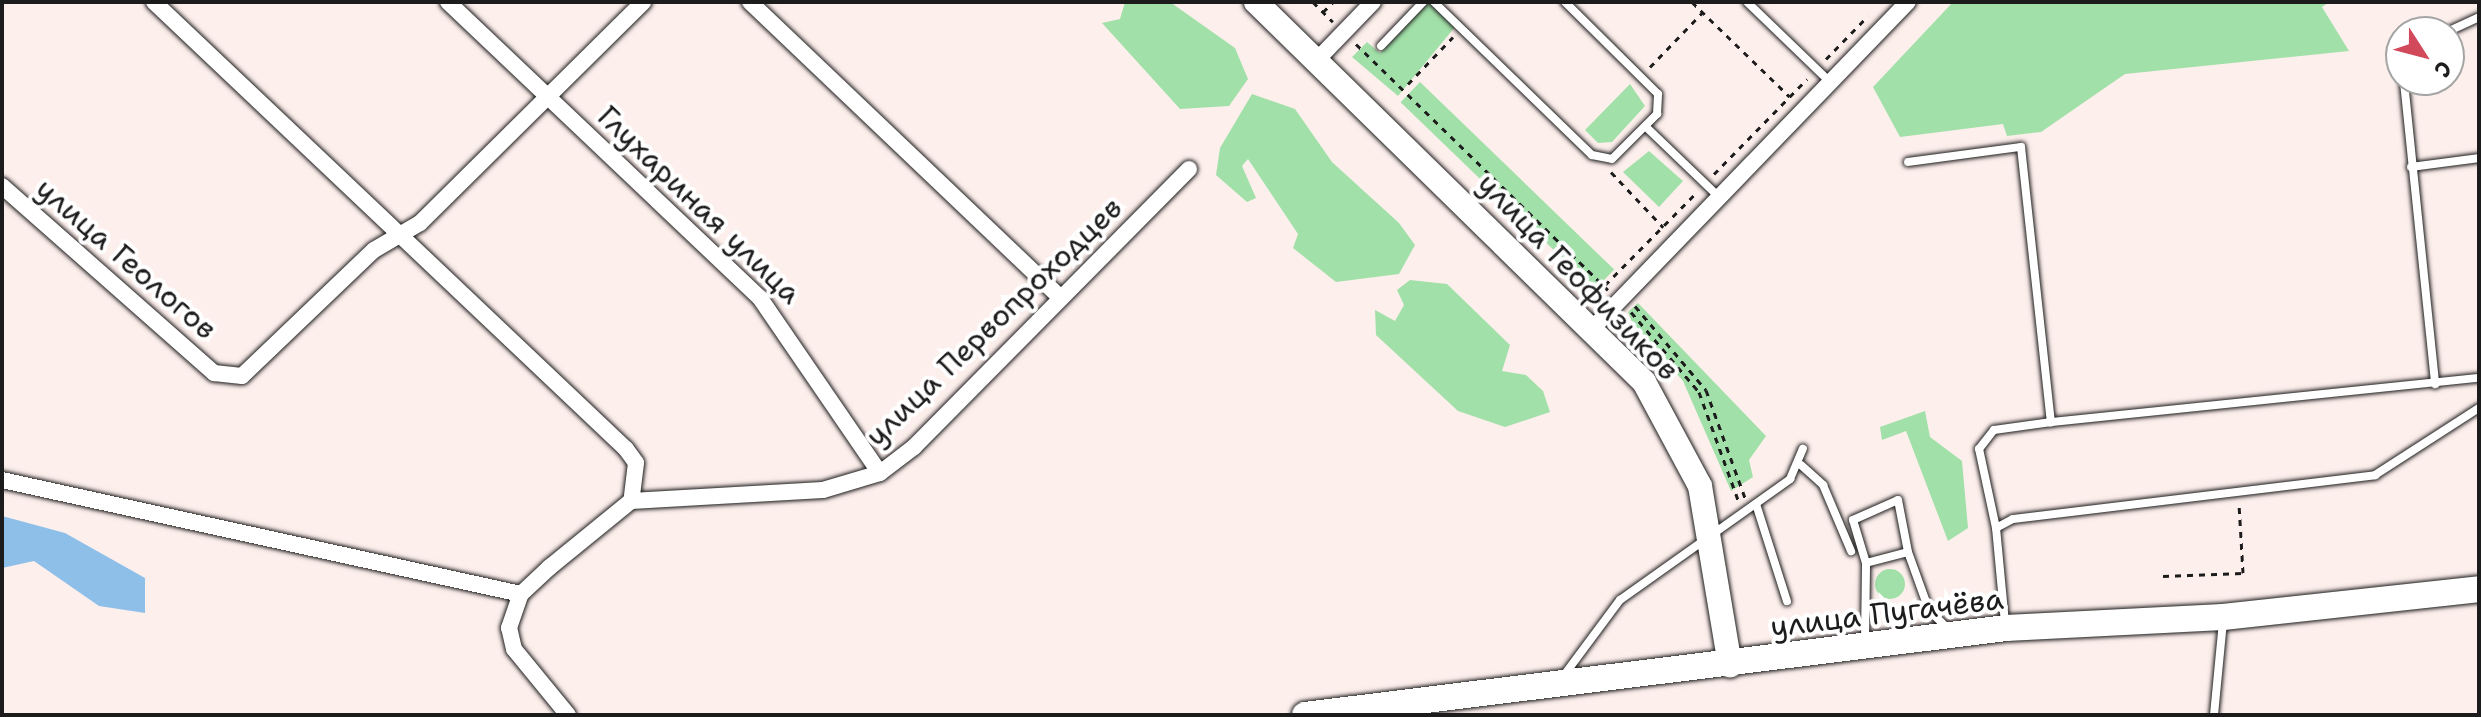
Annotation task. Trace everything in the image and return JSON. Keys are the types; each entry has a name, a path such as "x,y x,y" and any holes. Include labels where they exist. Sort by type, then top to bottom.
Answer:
{"main road":[{"name":"улица Пугачёва","path":"1305,715 1730,666 1863,645 2006,628 2223,617 2479,589"}],"street":[{"path":"154,2 626,449 636,463 631,501 521,594 509,628 514,649 568,715"},
{"name":"Глухариная улица","path":"448,2 760,298 880,473"},
{"path":"399,236 643,2"},
{"path":"750,2 1061,298"},
{"name":"улица Геофизиков","path":"1256,2 1644,382 1676,431 1712,536 1730,666"},
{"path":"1316,61 1373,2"},
{"path":"1591,330 1908,2"},
{"name":"улица Первопроходцев","path":"631,501 823,490 880,473 1189,169"},
{"name":"улица Геологов","path":"2,186 214,373 242,376 257,367 374,250 399,236"},
{"path":"2,480 521,594"}],"lane":[{"path":"1381,46 1423,2"},
{"path":"1434,2 1605,160 1646,127 1660,101 1641,76 1565,2"},
{"path":"1747,2 1830,82"},
{"path":"2405,96 2435,384"},
{"path":"1646,127 1719,197"},
{"path":"1908,162 2021,147 2051,422"},
{"path":"2411,167 2479,158"},
{"path":"2006,628 1996,528 1979,449 1994,430 2479,378"},
{"path":"1996,528 2013,519 2375,475 2479,408"},
{"path":"1557,686 1620,600 1749,509 1801,465 1803,449"},
{"path":"1801,465 1823,485 1851,551"},
{"path":"1863,645 1870,622 1866,563 1853,520 1898,500 1908,552 1929,610 1953,634"},
{"path":"1749,509 1787,601"},
{"path":"1866,563 1908,552"},
{"path":"2214,715 2223,617"}],"path":[{"path":"1313,2 1605,286 1622,298 1706,390 1749,509"},
{"path":"1323,12 1333,2"},
{"path":"1692,2 1790,97"},
{"path":"1641,76 1703,12"},
{"path":"1605,286 1871,13"},
{"path":"1408,84 1462,28"},
{"path":"1605,160 1663,227"},
{"path":"1622,298 1699,392 1749,509"},
{"path":"2163,576 2243,573 2239,507"}],"green space":[{"path":"1125,2 1170,2 1235,48 1248,79 1229,106 1180,109 1102,23 1120,19"},
{"path":"1429,2 1455,27 1398,96 1352,57 1367,42 1380,53"},
{"path":"1953,2 2329,2 2322,7 2349,51 2125,74 2041,132 2007,136 2003,124 1900,137 1873,87"},
{"path":"1420,82 1614,270 1595,290 1401,102"},
{"path":"1630,84 1645,106 1612,142 1598,143 1585,130"},
{"path":"1252,94 1295,109 1332,162 1399,223 1415,245 1399,274 1336,282 1293,248 1298,234 1248,159 1242,166 1256,198 1247,202 1216,175 1220,148"},
{"path":"1649,151 1683,181 1659,207 1623,172"},
{"path":"1410,280 1447,284 1510,345 1502,371 1526,375 1543,391 1550,412 1505,427 1458,411 1376,335 1375,310 1395,321 1404,305 1397,290"},
{"path":"1638,303 1766,436 1749,460 1753,477 1731,491 1683,381 1633,325 1628,312"},
{"path":"1925,411 1930,437 1962,461 1968,528 1948,541 1906,431 1882,440 1880,427"},
{"path":"1890,569 1901,573 1905,584 1901,595 1890,599 1879,595 1875,584 1879,573"}],"water":[{"path":"2,516 65,533 145,578 145,613 99,606 34,561 2,568"}]}
